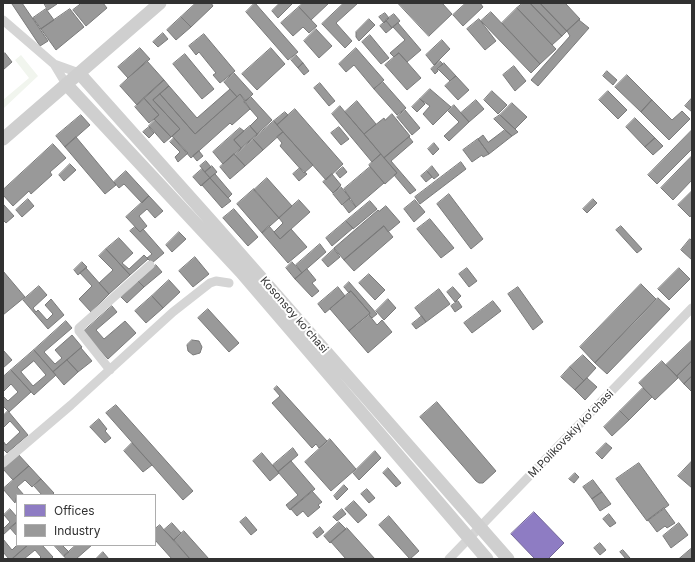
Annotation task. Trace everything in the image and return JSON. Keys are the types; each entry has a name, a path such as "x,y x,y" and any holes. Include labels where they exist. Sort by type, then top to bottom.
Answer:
{"street":[{"path":"3,139 160,3"},
{"path":"3,20 54,64 66,84"},
{"path":"54,64 79,73"},
{"name":"Kosonsoy koʻchasi","path":"79,73 508,559"},
{"name":"Kosonsoy koʻchasi","path":"66,84 241,272 487,559"},
{"path":"110,370 79,331 79,328 150,265"},
{"path":"3,463 174,312 210,283 216,281 229,283"},
{"name":"M.Polikovskiy koʻchasi","path":"449,559 692,308"}],"shaded area":[{"path":"21,55 38,76 4,108 3,100 29,78 15,60"}],"building: Offices":[{"path":"534,512 564,543 548,559 535,559 511,534"}],"building: Industry":[{"path":"22,3 48,41 40,46 12,4"},
{"path":"44,3 57,3 57,4 48,10"},
{"path":"82,3 103,3 107,8 86,26 73,10"},
{"path":"196,3 211,3 213,6 191,27 181,17"},
{"path":"255,3 298,52 288,60 246,12"},
{"path":"280,3 293,3 278,18 272,11"},
{"path":"303,3 329,3 311,20 299,7"},
{"path":"344,3 358,3 336,23 352,41 345,48 322,24"},
{"path":"398,3 442,3 452,14 429,36"},
{"path":"466,3 480,3 483,7 463,26 453,15"},
{"path":"523,3 530,3 562,36 552,45 517,8"},
{"path":"530,3 540,3 567,31 562,36"},
{"path":"540,3 565,3 580,19 567,31"},
{"path":"299,7 317,26 309,33 303,27 293,36 281,23"},
{"path":"517,8 556,49 540,64 502,23"},
{"path":"46,9 54,20 41,29 33,18"},
{"path":"70,9 84,27 56,50 41,29"},
{"path":"491,12 540,64 531,73 481,21"},
{"path":"385,13 389,18 384,23 379,17"},
{"path":"394,14 400,21 392,28 386,20"},
{"path":"181,17 191,27 176,40 167,30"},
{"path":"369,19 375,25 359,41 356,37 356,32"},
{"path":"479,19 496,41 485,50 467,29"},
{"path":"579,20 589,28 538,86 531,80 570,36 567,31"},
{"path":"386,21 392,28 386,33 380,26"},
{"path":"398,23 421,50 407,62 399,53 394,57 390,53 405,40 393,27"},
{"path":"316,29 332,46 319,58 304,41"},
{"path":"163,33 168,39 158,47 153,42"},
{"path":"204,34 235,71 220,83 213,75 216,73 199,52 196,55 189,46"},
{"path":"370,35 389,58 381,64 362,42"},
{"path":"442,40 450,49 434,65 426,55"},
{"path":"140,48 150,59 128,78 118,67"},
{"path":"271,48 285,64 257,90 242,74"},
{"path":"356,48 384,80 374,89 354,65 346,72 339,64"},
{"path":"5,53 12,62 3,70 3,55"},
{"path":"399,53 421,78 407,90 385,65"},
{"path":"185,54 214,89 202,99 173,64"},
{"path":"296,55 303,63 298,68 291,60"},
{"path":"147,61 164,80 137,105 120,86"},
{"path":"440,61 443,64 437,69 438,71 435,74 431,69"},
{"path":"303,63 309,71 304,75 298,68"},
{"path":"444,63 456,76 450,81 438,69"},
{"path":"514,66 526,81 515,91 503,75"},
{"path":"607,71 617,80 613,85 603,76"},
{"path":"234,73 253,94 246,101 240,94 237,97 224,82"},
{"path":"627,75 652,100 641,112 615,87"},
{"path":"456,76 469,90 458,100 445,86"},
{"path":"164,80 169,86 153,100 180,129 171,137 154,119 159,115 144,98"},
{"path":"383,82 406,108 397,115 374,89"},
{"path":"320,83 335,101 329,106 314,88"},
{"path":"169,86 197,118 230,89 237,97 195,134 160,94"},
{"path":"430,89 451,107 433,125 423,114 430,106 420,99"},
{"path":"492,91 507,105 498,114 484,100"},
{"path":"608,91 627,110 618,119 599,100"},
{"path":"160,94 195,134 240,94 250,109 232,125 230,123 191,158 172,136 180,129 153,100"},
{"path":"251,97 272,120 257,134 250,126 258,118 244,102"},
{"path":"144,98 159,115 149,123 135,107"},
{"path":"692,98 692,112 685,106"},
{"path":"420,99 425,104 417,112 412,107"},
{"path":"476,100 484,109 469,122 461,113"},
{"path":"652,100 672,120 682,111 690,119 669,140 641,112"},
{"path":"357,101 376,124 364,134 345,112"},
{"path":"512,103 527,117 515,129 500,115"},
{"path":"454,105 469,122 449,141 444,136 459,122 448,111"},
{"path":"340,106 381,154 372,162 332,114"},
{"path":"295,109 343,164 326,180 277,125"},
{"path":"405,110 420,128 412,135 397,117"},
{"path":"285,112 288,115 277,125 274,121"},
{"path":"392,114 410,136 384,158 364,134 384,118 385,120"},
{"path":"81,115 90,125 65,147 56,136"},
{"path":"500,115 518,132 512,136 505,130 494,119"},
{"path":"635,118 655,138 645,147 626,127"},
{"path":"155,120 171,137 164,143 149,126"},
{"path":"274,121 283,132 263,150 253,139"},
{"path":"250,126 257,134 241,148 234,140"},
{"path":"149,127 154,133 149,138 143,132"},
{"path":"339,127 349,139 341,145 331,133"},
{"path":"240,128 244,131 234,140 241,148 223,164 213,152"},
{"path":"505,130 512,136 489,154 478,139 483,135 488,142"},
{"path":"692,130 692,149 657,184 648,175"},
{"path":"283,132 313,165 304,173 280,146 282,143 277,137"},
{"path":"76,137 116,185 105,194 65,147"},
{"path":"409,137 413,142 391,161 416,190 410,194 394,175 397,173 384,158"},
{"path":"174,138 188,153 178,162 175,157 180,152 170,142"},
{"path":"655,138 663,146 653,155 645,147"},
{"path":"253,139 263,150 245,166 235,155"},
{"path":"478,139 489,154 483,157 482,155 472,162 463,150"},
{"path":"434,143 439,149 433,155 428,149"},
{"path":"53,144 66,158 50,172 52,175 31,194 29,191 13,206 3,195 3,190"},
{"path":"199,151 203,156 197,161 193,156"},
{"path":"234,154 245,166 230,179 220,167"},
{"path":"381,154 397,173 385,184 369,165"},
{"path":"692,156 692,180 673,200 661,188"},
{"path":"206,161 211,167 205,172 200,166"},
{"path":"461,162 466,169 420,204 415,197"},
{"path":"70,164 76,170 64,181 59,175"},
{"path":"212,166 217,172 210,178 205,172"},
{"path":"432,166 439,175 434,179 427,171"},
{"path":"343,167 347,172 340,178 336,173"},
{"path":"370,167 384,183 356,207 344,189"},
{"path":"300,168 307,174 299,181 293,174"},
{"path":"202,169 210,178 201,186 193,177"},
{"path":"126,171 149,196 142,203 124,184 119,188 114,182"},
{"path":"427,171 432,177 426,182 421,176"},
{"path":"215,174 232,194 228,198 210,178"},
{"path":"332,174 341,185 333,193 323,182"},
{"path":"210,178 231,201 222,208 202,185"},
{"path":"267,178 292,206 279,218 254,190"},
{"path":"341,187 350,198 342,205 333,194"},
{"path":"254,189 279,218 262,233 237,204"},
{"path":"692,191 692,214 690,217 678,205"},
{"path":"449,194 483,239 471,249 437,204"},
{"path":"149,196 163,211 155,218 147,209 139,216 147,226 140,232 126,217"},
{"path":"28,199 34,206 22,217 16,210"},
{"path":"349,199 356,207 349,213 343,205"},
{"path":"593,199 597,203 587,213 583,209"},
{"path":"299,200 310,212 280,239 274,232 283,223 279,218"},
{"path":"415,200 425,212 414,222 404,209"},
{"path":"370,201 377,209 353,229 346,221"},
{"path":"4,205 14,216 6,223 3,220"},
{"path":"386,206 400,222 388,232 384,226 344,260 334,248 378,210 379,211"},
{"path":"234,209 258,237 248,246 223,218"},
{"path":"430,219 454,248 441,258 417,229"},
{"path":"346,221 353,228 332,246 326,238"},
{"path":"269,226 280,239 291,229 307,247 288,263 262,233"},
{"path":"384,226 393,237 354,271 344,260"},
{"path":"621,226 642,249 637,253 616,230"},
{"path":"135,227 140,232 143,229 164,253 152,263 147,258 152,254 130,231"},
{"path":"179,232 186,239 172,252 166,245"},
{"path":"119,238 133,253 122,263 129,269 144,255 148,259 130,275 106,249"},
{"path":"690,239 692,241 692,260 681,250"},
{"path":"320,244 326,252 302,273 296,265"},
{"path":"106,249 130,275 109,294 99,283 113,270 99,256"},
{"path":"334,249 340,257 328,267 322,260"},
{"path":"195,257 209,274 193,287 179,271"},
{"path":"82,262 87,267 78,275 74,270"},
{"path":"292,262 302,273 295,279 286,268"},
{"path":"156,265 162,272 144,287 138,281"},
{"path":"86,268 109,294 91,312 79,299 92,286 80,273"},
{"path":"467,268 477,281 469,287 459,274"},
{"path":"679,268 690,279 669,300 658,289"},
{"path":"307,269 316,280 312,283 319,291 312,297 295,279"},
{"path":"3,271 25,297 3,315"},
{"path":"369,274 385,290 375,300 359,283"},
{"path":"169,280 180,292 163,308 152,296"},
{"path":"138,281 144,287 127,303 121,297"},
{"path":"349,282 377,314 372,318 369,315 370,313 351,291 349,293 344,287"},
{"path":"641,284 656,299 595,363 580,347"},
{"path":"39,286 47,295 33,308 36,312 38,310 47,320 53,314 45,305 51,299 64,315 48,329 23,300"},
{"path":"338,287 345,296 325,313 318,304"},
{"path":"453,287 461,296 455,302 447,292"},
{"path":"518,287 543,322 533,330 508,294"},
{"path":"439,289 450,304 426,322 415,308"},
{"path":"351,291 370,313 349,331 330,309"},
{"path":"152,296 163,308 146,323 135,311"},
{"path":"658,298 670,309 607,374 595,363"},
{"path":"388,299 396,308 384,320 376,311"},
{"path":"458,301 462,307 455,312 451,306"},
{"path":"493,301 501,311 472,333 464,323"},
{"path":"112,306 117,312 96,330 104,339 125,321 136,333 108,359 83,332"},
{"path":"208,309 239,343 229,352 198,318"},
{"path":"369,315 377,325 382,320 392,332 368,353 349,331"},
{"path":"422,316 426,322 416,329 412,324"},
{"path":"66,321 72,328 44,352 55,364 62,358 55,350 72,335 82,347 53,372 34,350"},
{"path":"192,340 199,341 202,347 200,353 193,355 188,351 187,345"},
{"path":"692,340 692,361 677,376 666,365"},
{"path":"81,348 92,361 78,372 67,360"},
{"path":"3,350 12,360 3,368"},
{"path":"34,350 56,375 34,395 11,370","holes":["34,361 46,375 33,386 21,372"]},
{"path":"583,355 596,368 584,381 570,367"},
{"path":"67,360 78,372 64,385 53,372"},
{"path":"662,361 678,378 655,400 639,383"},
{"path":"692,361 692,376 684,384 677,376"},
{"path":"570,367 584,381 575,390 561,377"},
{"path":"11,370 31,392 9,412 3,406 3,396 8,401 18,392 11,384 3,392 3,377"},
{"path":"692,376 692,392 684,384"},
{"path":"587,378 597,387 585,400 575,390"},
{"path":"277,386 327,441 319,448 316,444 312,448 272,403 280,396 274,389"},
{"path":"643,388 652,397 629,420 620,411"},
{"path":"437,402 496,471 483,483 476,481 420,417"},
{"path":"116,405 193,491 183,500 106,413"},
{"path":"8,411 28,435 7,453 3,449 3,441 6,445 20,432 10,421 3,428 3,416"},
{"path":"620,411 629,420 612,436 604,427"},
{"path":"99,419 107,429 105,431 111,438 105,443 90,427"},
{"path":"330,439 356,469 331,491 305,462"},
{"path":"132,443 152,465 143,472 124,451"},
{"path":"606,443 612,448 602,459 596,453"},
{"path":"293,448 298,455 278,472 273,465"},
{"path":"375,451 381,458 359,480 353,473"},
{"path":"17,453 29,466 13,480 3,469 3,466"},
{"path":"262,453 279,473 270,481 253,461"},
{"path":"291,461 315,489 290,510 286,505 298,495 278,472"},
{"path":"692,461 692,488 678,476"},
{"path":"639,463 669,505 647,521 616,479"},
{"path":"29,466 41,479 32,487 25,480 17,487 23,494 16,494 15,503 3,489"},
{"path":"388,468 401,483 396,487 383,473"},
{"path":"575,473 579,477 574,483 569,479"},
{"path":"41,479 54,493 41,494 34,486"},
{"path":"593,480 602,492 592,499 583,487"},
{"path":"344,485 348,489 337,500 334,496"},
{"path":"367,489 375,498 369,503 361,494"},
{"path":"312,491 322,502 318,505 320,507 308,517 303,511 297,516 291,509"},
{"path":"602,492 611,504 600,511 592,499"},
{"path":"354,501 367,515 358,523 345,509"},
{"path":"664,508 675,523 667,528 665,526 657,532 648,520"},
{"path":"10,509 16,516 16,523 3,535 3,529 10,522 4,515"},
{"path":"342,509 346,514 337,521 333,517"},
{"path":"609,514 616,523 610,527 603,519"},
{"path":"389,516 419,551 410,559 379,525"},
{"path":"246,517 257,530 251,535 240,522"},
{"path":"339,522 346,529 330,543 324,536"},
{"path":"16,523 16,535 10,528"},
{"path":"172,523 181,533 174,540 164,530"},
{"path":"679,523 688,535 671,548 663,536"},
{"path":"160,525 190,559 172,559 156,541 156,528"},
{"path":"320,527 324,532 317,538 313,533"},
{"path":"347,528 375,559 346,559 331,542"},
{"path":"184,531 209,559 190,559 174,540"},
{"path":"3,539 12,550 16,546 27,546 12,559 9,559 3,552"},
{"path":"600,543 606,550 600,555 594,548"},
{"path":"27,546 43,546 53,557 51,559 39,559 41,557 35,550 24,559 12,559"},
{"path":"55,546 63,546 69,552 64,556"},
{"path":"75,546 91,546 76,559 66,559 64,556"},
{"path":"692,548 692,559 679,559"},
{"path":"623,550 630,558 629,559 626,559 620,552"},
{"path":"103,552 109,559 96,559"}]}
